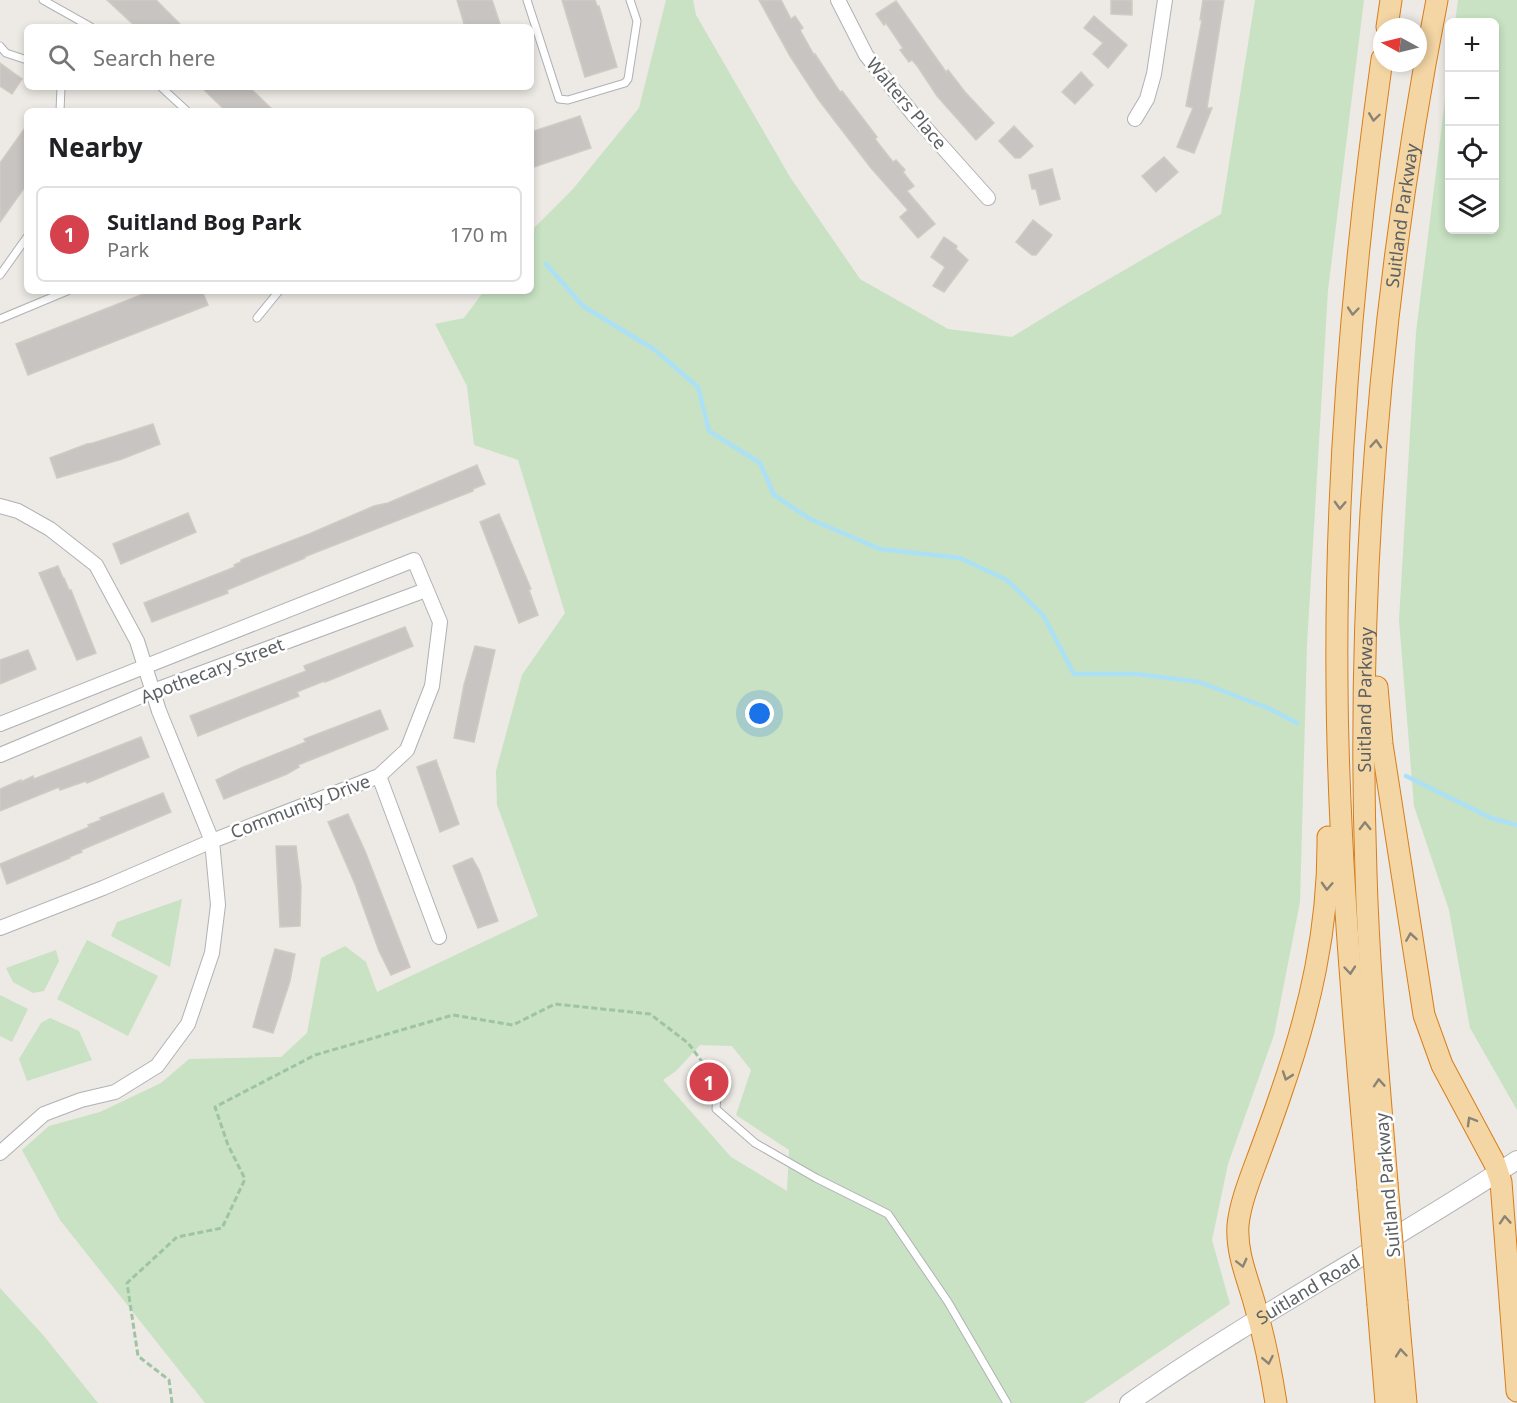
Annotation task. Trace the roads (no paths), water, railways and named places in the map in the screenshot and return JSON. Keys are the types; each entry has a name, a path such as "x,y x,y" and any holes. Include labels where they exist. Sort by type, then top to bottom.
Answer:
{"highway":[{"path":"1388,18 1391,0"},
{"name":"Suitland Parkway","path":"1377,1186 1374,1021 1366,873 1364,711 1369,544 1377,430 1395,255 1412,140 1437,0"},
{"name":"Suitland Parkway","path":"1380,72 1365,185 1348,355 1340,517 1337,681 1343,881 1388,1304 1406,1403"},
{"path":"1369,544 1377,631 1378,714 1420,996 1429,1031 1442,1065 1499,1172 1504,1201 1517,1391"},
{"path":"1276,1403 1259,1318 1242,1263 1238,1243 1238,1223 1245,1192 1296,1048 1308,1009 1317,967 1328,876 1326,765 1337,681"},
{"name":"Suitland Parkway","path":"1386,1403 1388,1304"}],"main road":[{"name":"Suitland Road","path":"1129,1403 1259,1318 1473,1190 1517,1160"}],"street":[{"name":"Walters Place","path":"838,0 866,55 913,114 988,198"},
{"path":"1135,119 1147,99 1154,74 1165,0"},
{"path":"0,506 18,511 50,529 96,565 137,641 153,691 212,841 218,905 212,953 188,1024 157,1066 115,1092 81,1100 44,1114 0,1153"},
{"name":"Apothecary Street","path":"0,724 414,560"},
{"name":"Community Drive","path":"0,928 103,888 212,841 379,776 407,750 432,686 440,622 414,560"},
{"name":"Apothecary Street","path":"0,755 153,691 426,590"},
{"path":"379,776 439,938"}],"lane":[{"path":"43,0 86,24"},
{"path":"527,0 559,99 567,100 625,83 628,79 637,21 630,0"},
{"path":"0,46 6,52 24,59"},
{"path":"60,108 61,90"},
{"path":"165,90 184,108"},
{"path":"0,275 24,241"},
{"path":"0,319 60,294"},
{"path":"257,318 277,294"},
{"path":"718,1083 716,1109 755,1143 816,1178 888,1214 948,1302 1007,1403"}],"waterway":[{"path":"546,264 583,306 655,350 698,387 709,431 760,463 774,495 810,519 880,549 960,558 1007,580 1043,615 1074,674 1137,674 1199,682 1268,708 1297,723"},
{"path":"1406,776 1491,818 1517,825"}],"place":[{"name":"Suitland Bog Park","path":"709,1082"}]}
